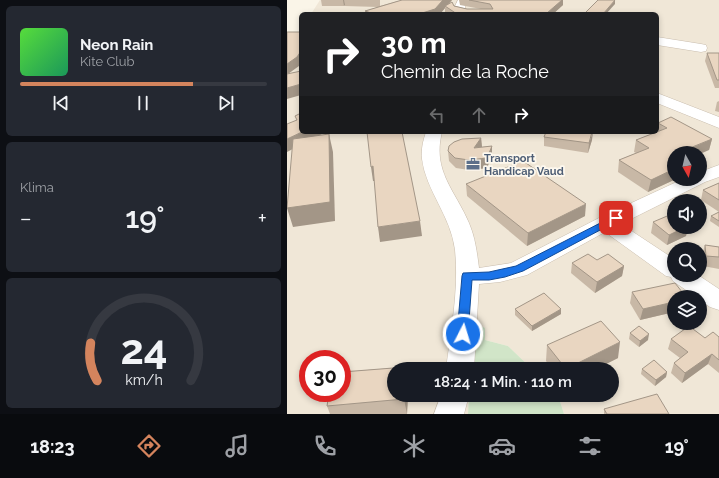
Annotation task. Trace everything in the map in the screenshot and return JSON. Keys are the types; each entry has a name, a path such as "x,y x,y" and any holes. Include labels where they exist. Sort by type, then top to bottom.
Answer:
{"street":[{"path":"460,8 473,12"},
{"path":"659,41 701,48"},
{"path":"659,99 719,123"},
{"path":"433,134 430,146 431,159 435,173 463,234 467,254 467,276 461,362"},
{"path":"707,176 719,171"},
{"path":"467,276 489,276 519,269 606,223 684,186"},
{"path":"606,223 667,265"},
{"path":"691,282 719,301"},
{"path":"449,414 453,402"}],"shaded area":[{"path":"320,0 719,0 719,414 564,414 560,402 619,402 619,362 525,362 508,346 485,340 474,362 387,362 387,402 469,402 468,414 287,414 287,35 299,35 299,134 659,134 659,12 312,12"}],"green space":[{"path":"473,323 485,328 485,340 508,346 525,362 470,362"},
{"path":"469,402 560,402 564,414 468,414"}],"building":[{"path":"402,0 443,0 435,9 425,12 365,11"},
{"path":"469,0 562,0 548,12 454,12 445,6 452,2 454,6 467,9 493,9 490,4"},
{"path":"598,0 615,0 605,12 586,12"},
{"path":"287,32 299,32 299,54 287,64"},
{"path":"707,53 719,53 719,80 717,80"},
{"path":"299,71 299,85 287,88 287,74"},
{"path":"299,114 299,133 287,139 287,124 297,120 295,116"},
{"path":"671,117 712,139 695,146 667,146 667,172 651,180 619,160 649,148 636,140 652,134 659,134 659,131 667,128 659,124"},
{"path":"329,134 330,202 287,208 293,139"},
{"path":"367,134 402,134 420,221 378,227 373,166 371,167"},
{"path":"545,134 591,134 589,143 544,137"},
{"path":"481,138 474,148 492,146 487,158 469,160 455,158 448,151 449,146 454,142 462,139"},
{"path":"523,161 586,204 528,233 466,184"},
{"path":"719,183 719,200 703,190"},
{"path":"719,212 719,221 711,216"},
{"path":"667,216 667,233 653,222"},
{"path":"707,245 719,247 719,257 707,256"},
{"path":"588,254 597,260 608,254 624,266 597,282 572,263"},
{"path":"675,283 680,290 667,290 667,304 643,309 632,292"},
{"path":"544,293 561,309 532,326 515,309"},
{"path":"601,321 620,342 580,362 560,362 547,345"},
{"path":"639,326 649,334 640,341 630,333"},
{"path":"683,330 694,330 705,338 713,332 719,337 719,360 712,354 685,373 674,363 688,352 671,339"},
{"path":"654,360 667,372 656,380 642,369"},
{"path":"387,368 387,401 327,406 328,402 351,402 351,371"},
{"path":"657,394 669,414 607,414 604,409"}],"place":[{"name":"Transport Handicap Vaud","path":"473,164"}],"route":[{"path":"463,334 467,276 489,276 519,269 616,218"}]}
